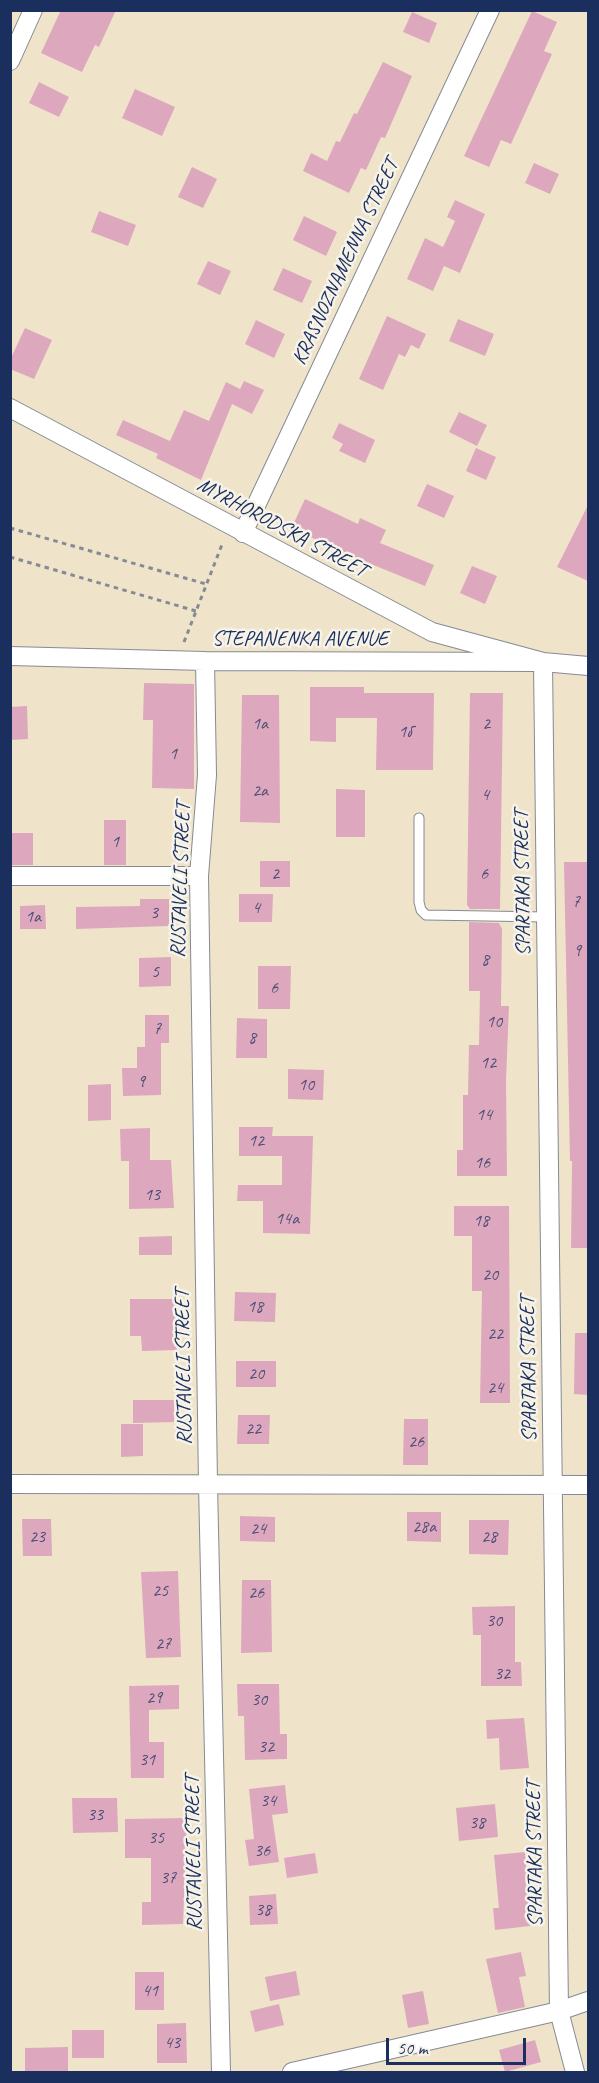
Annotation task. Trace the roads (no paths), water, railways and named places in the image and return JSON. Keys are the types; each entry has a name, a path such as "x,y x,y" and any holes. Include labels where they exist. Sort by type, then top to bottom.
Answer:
{"street":[{"path":"10,61 33,10"},
{"name":"KRASNOZNAMENNA STREET","path":"236,530 490,10"},
{"name":"MYRHORODSKA STREET","path":"10,408 236,530 432,632 543,662"},
{"name":"STEPANENKA AVENUE","path":"10,656 205,661 543,662 588,666"},
{"name":"RUSTAVELI STREET","path":"205,661 207,775 199,876 208,1484 221,2073"},
{"name":"SPARTAKA STREET","path":"543,662 559,2011 575,2073"},
{"path":"10,876 199,876"},
{"path":"10,1484 588,1485"},
{"path":"292,2073 559,2011 588,2001"}],"lane":[{"path":"419,818 419,902 421,910 426,915 546,917"}]}
